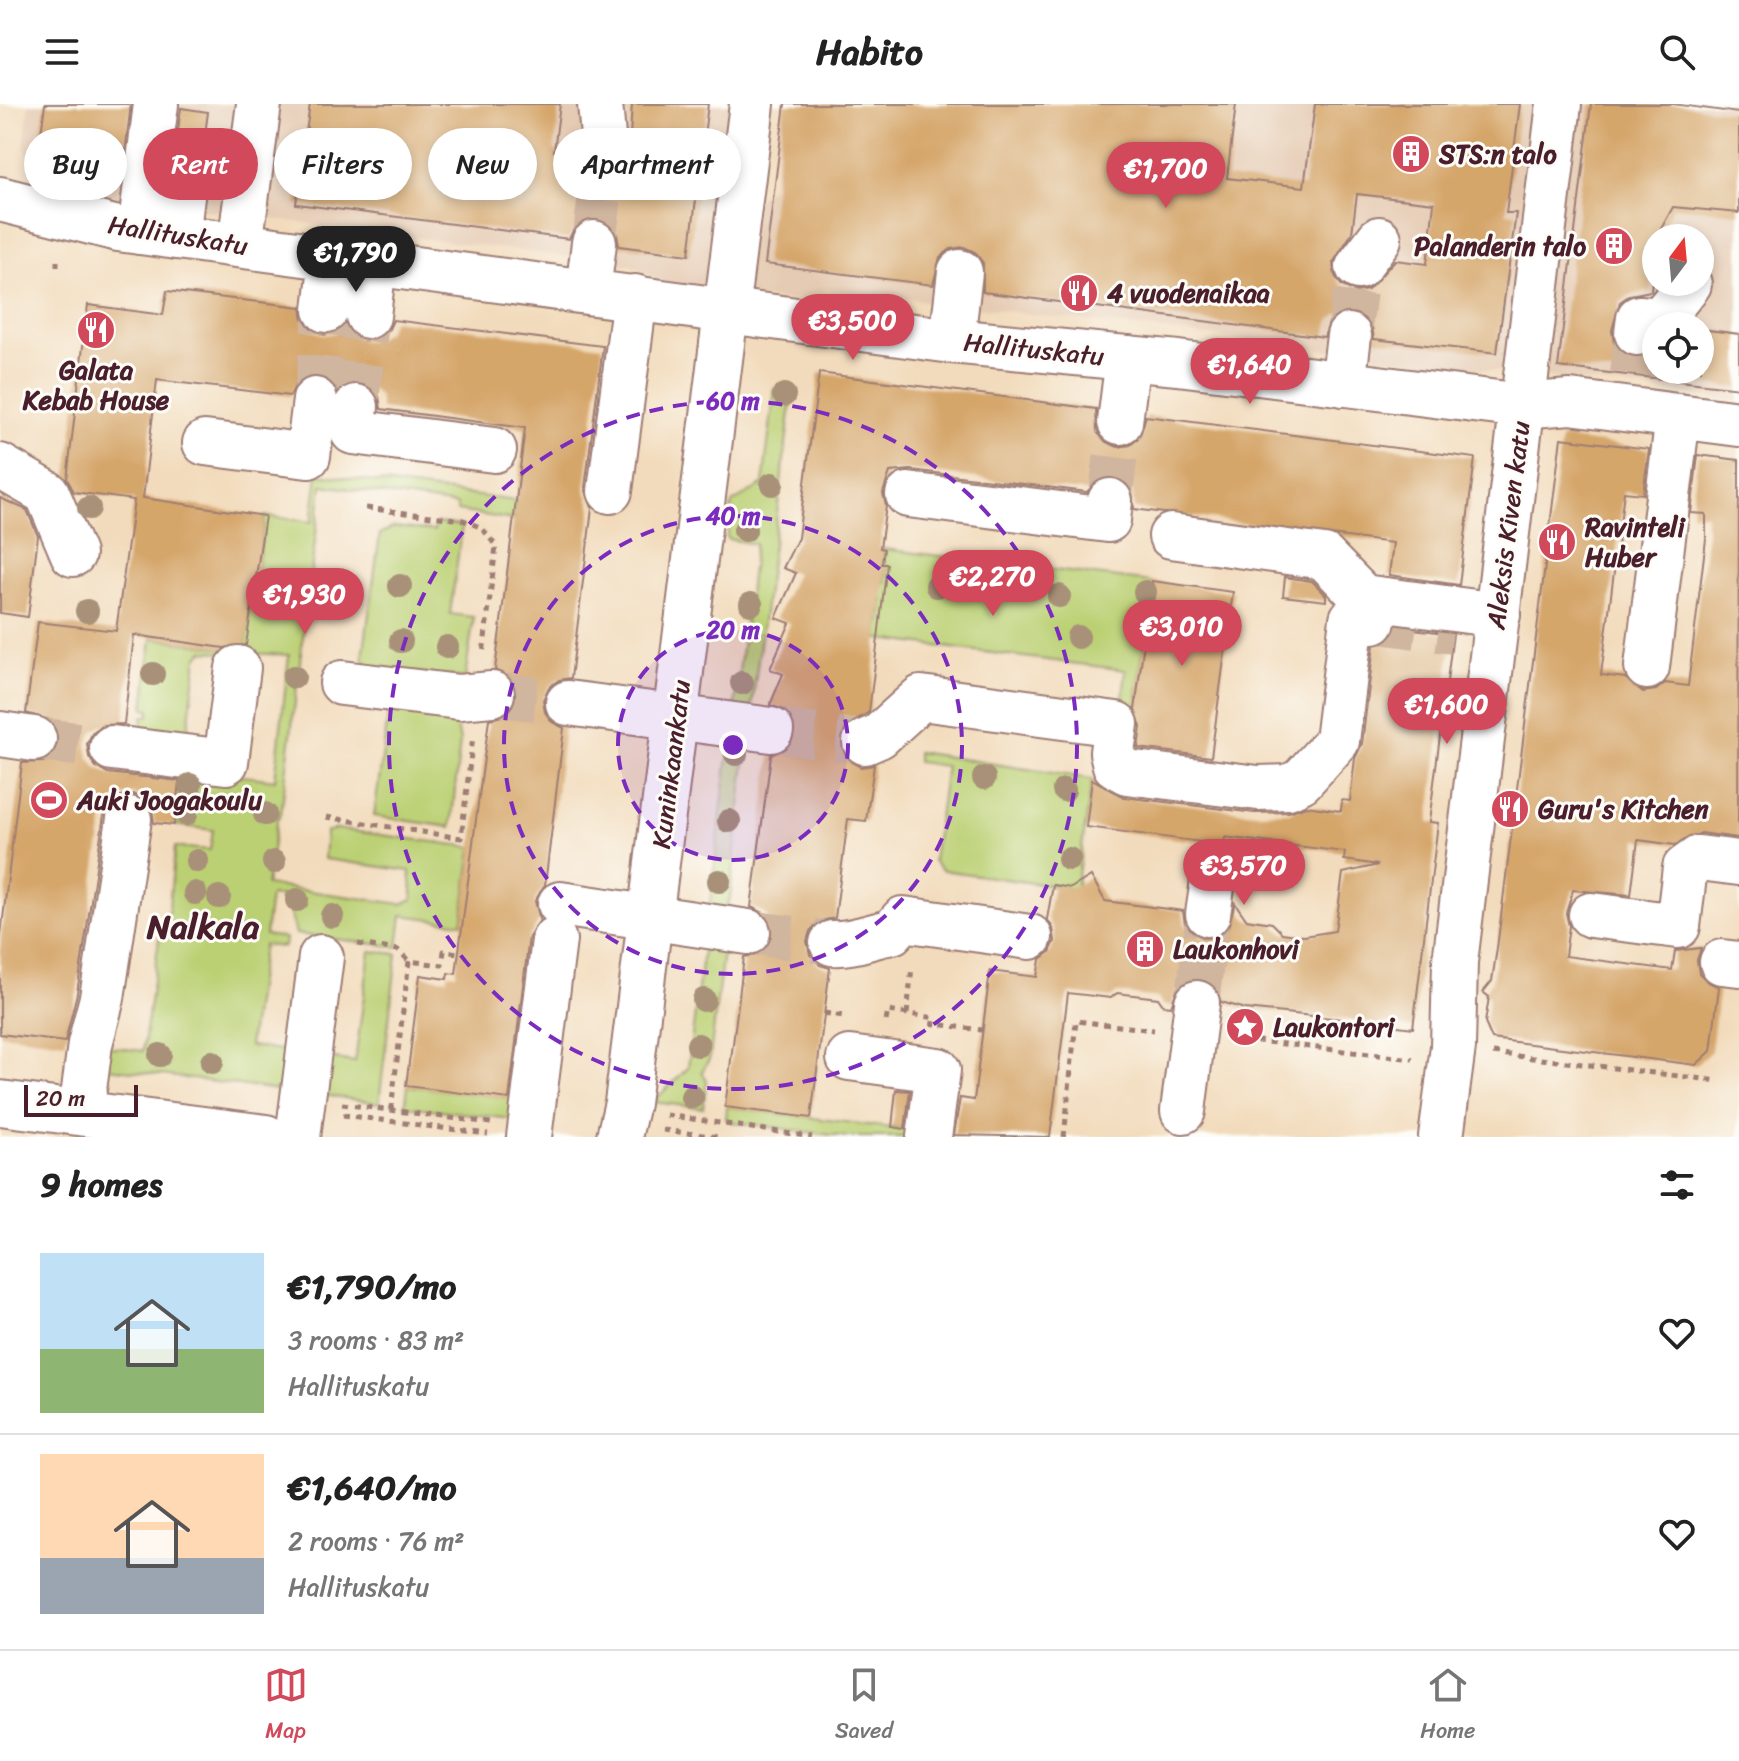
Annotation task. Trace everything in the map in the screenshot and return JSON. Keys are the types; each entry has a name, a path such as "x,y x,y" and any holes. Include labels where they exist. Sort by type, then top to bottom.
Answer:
{"street":[{"path":"156,104 158,234"},
{"path":"240,245 259,104"},
{"path":"600,104 602,128"},
{"name":"Kuninkaankatu","path":"643,1126 627,1103 752,104"},
{"name":"Aleksis Kiven katu","path":"1441,1137 1453,1047 1455,962 1482,628 1522,406 1559,104"},
{"name":"Hallituskatu","path":"0,199 158,234 969,342 1522,406 1570,402 1632,372 1678,416 1739,424"},
{"path":"158,234 177,200"},
{"path":"588,291 594,243"},
{"path":"347,313 353,260"},
{"path":"960,272 969,342"},
{"path":"1632,372 1639,318 1660,320 1679,296"},
{"path":"610,491 635,297"},
{"path":"1343,384 1349,336"},
{"path":"1120,422 1128,358"},
{"path":"205,443 308,456 336,403 353,432 494,450"},
{"path":"1647,667 1678,416"},
{"path":"0,466 47,493 73,554"},
{"path":"908,495 1108,520 1110,501"},
{"path":"1171,536 1324,557 1363,597 1482,628"},
{"path":"865,742 879,736 921,698 1116,724 1112,752 1115,765 1127,772 1258,788 1288,787 1301,781 1337,741 1352,619 1373,621"},
{"path":"112,748 226,762 238,668"},
{"path":"342,683 459,697 492,694"},
{"path":"568,703 771,730"},
{"path":"81,1113 129,819"},
{"path":"1591,915 1678,926 1685,868 1699,858 1739,863"},
{"path":"529,1137 557,922 651,918 748,932"},
{"path":"832,943 844,945 866,936 892,932 903,919 1030,937"},
{"path":"298,1137 321,957"},
{"path":"1183,1111 1197,1003"},
{"path":"849,1058 938,1070 929,1137"},
{"path":"0,1103 266,1137"}],"path":[{"path":"57,261 57,269"},
{"path":"321,957 341,942 398,950 409,961 442,965 444,951 458,953"},
{"path":"391,1110 409,961"},
{"path":"907,1014 913,963"},
{"path":"886,1021 888,1011 929,1017 928,1023 982,1030"},
{"path":"1490,1052 1719,1081"},
{"path":"643,1126 718,1137"},
{"path":"643,1126 812,1137"}],"shaded area":[{"path":"29,104 738,104 734,128 553,128 553,200 724,200 711,287 668,286 632,265 125,200 127,128 26,128"},
{"path":"783,104 1739,104 1739,401 828,289 787,301 743,295 755,200 772,187"}],"green space":[{"path":"775,388 793,390 751,714 734,712 755,544 727,539 732,503 763,484"},
{"path":"318,474 516,501 514,520 457,511 457,505 322,485 281,814 277,819 266,885 401,904 413,899 410,871 324,859 326,832 336,829 472,847 462,923 402,915 398,947 296,934 285,897 270,896 265,935 285,938 284,947 263,945 249,1046 298,1052 292,1092 100,1067 103,1046 143,1051 160,932 181,936 185,928 167,926 175,847 210,850 213,830 174,825 181,768 275,780 289,655 202,651 197,658 186,743 139,744 143,716 149,716 150,709 144,708 152,638 245,651 253,596 271,591 272,579 257,572 265,516 312,522"},
{"path":"436,523 462,526 450,614 474,617 465,678 367,668 363,657 380,534 394,527 434,531"},
{"path":"884,549 1152,582 1133,725 1121,716 1126,670 873,638 878,636 883,602 880,584 885,584 887,565 882,564"},
{"path":"389,709 442,717 457,726 460,741 451,827 374,816"},
{"path":"731,732 748,734 730,898 721,920 708,919"},
{"path":"917,752 1092,779 1076,889 942,870 933,861 946,766 917,762"},
{"path":"705,934 725,936 710,1057 702,1072 707,1081 703,1108 653,1102 688,1068"},
{"path":"370,951 397,954 379,1103 315,1094 320,1057 355,1062"},
{"path":"408,1086 516,1099 511,1119 405,1106"},
{"path":"727,1107 916,1131 915,1137 847,1137 732,1122 726,1119"}],"building":[{"path":"45,104 131,104 127,136 127,128 42,128"},
{"path":"310,104 560,104 557,128 553,128 553,200 696,200 689,255 619,246 617,234 610,224 596,218 584,220 575,227 569,239 296,204 297,200 412,200 412,128 307,128"},
{"path":"632,104 708,104 705,128 630,128"},
{"path":"785,104 1236,104 1227,178 1304,187 1315,104 1520,104 1506,213 1516,213 1497,353 1374,339 1372,327 1365,317 1351,311 1339,313 1330,320 1324,337 983,292 983,263 975,252 964,247 951,249 940,257 933,285 765,264","holes":["1357,194 1434,203 1427,264 1395,260 1368,290 1356,292 1342,286 1335,276 1333,263 1352,233"]},
{"name":"Palanderin talo","path":"1591,104 1673,104 1739,113 1739,213 1673,207 1664,224 1642,224 1642,293 1630,295 1620,302 1612,330 1614,343 1622,353 1634,358 1642,357 1642,377 1558,367"},
{"path":"181,108 208,112 206,128 178,128"},
{"path":"167,291 301,307 303,321 312,330 324,335 335,333 345,326 353,336 364,341 379,338 388,331 393,320 603,346 585,488 592,508 571,678 559,680 549,687 543,700 545,712 552,722 564,728 545,885 535,901 540,920 529,937 509,1099 406,1086 420,975 447,979 448,973 456,974 489,719 506,715 515,704 517,693 513,680 495,670 525,428 381,409 379,396 370,387 358,382 338,390 329,380 317,375 305,377 296,384 290,396 157,380 143,498 265,516 246,645 224,648 134,635 124,724 103,725 93,732 87,744 89,757 96,767 108,773 179,781 174,825 154,823 152,809 145,800 133,794 121,796 110,803 104,815 77,993 65,1042 0,1034 0,943 22,763 44,762 54,754 59,742 50,720 26,713 38,622 116,631 134,500 74,492 67,479 88,305 163,315"},
{"name":"Palanderin talo","path":"1714,331 1739,334 1739,388 1705,384 1714,384"},
{"path":"819,373 1096,409 1097,432 1106,442 1118,447 1130,445 1139,438 1146,416 1475,458 1459,585 1389,575 1393,543 1134,509 1132,490 1124,480 1113,476 1099,479 1087,492 911,470 890,472 883,493 886,506 880,548 884,549 882,564 887,564 869,712 846,726 840,740 842,751 849,761 861,767 874,765 866,821 848,819 835,918 820,921 810,931 807,941 810,955 820,965 830,968 811,1118 725,1107 744,957 756,955 767,948 773,935 771,922 764,913 751,907 771,755 790,746 796,733 794,721 787,711 770,705 783,674 770,669 790,623 776,618 796,573 783,568 798,538"},
{"path":"1561,438 1649,449 1643,494 1624,492 1601,675 1625,678 1643,692 1656,690 1665,683 1688,686 1706,539 1706,514 1691,513 1698,455 1739,460 1738,838 1701,833 1675,845 1638,840 1631,895 1573,890 1566,913 1569,926 1565,956 1672,970 1675,951 1701,948 1697,960 1699,973 1719,987 1711,1051 1696,1065 1492,1039 1485,1023 1489,997 1483,992 1492,981 1497,948"},
{"path":"0,498 27,510 38,536 28,617 0,613"},
{"path":"1285,577 1312,581 1326,595 1326,601 1283,596"},
{"path":"1152,581 1233,592 1211,757 1138,748 1141,727 1135,710"},
{"path":"1397,627 1453,634 1429,822 1438,823 1413,1028 1382,1024 1375,1027 1369,1022 1246,1009 1221,1002 1213,984 1199,978 1188,980 1178,987 1171,1006 1163,1005 1158,998 1117,993 1111,998 1068,993 1050,1137 954,1135 960,1098 974,1100 990,971 1037,977 1040,960 1050,952 1055,941 1053,928 1047,919 1053,885 1071,888 1091,876 1105,901 1183,911 1185,924 1192,933 1204,938 1216,937 1227,930 1235,903 1246,919 1272,923 1282,933 1304,936 1335,931 1343,873 1378,865 1344,860 1345,852 1225,837 1224,845 1086,827 1092,779 1124,797 1255,813 1289,812 1306,806 1341,811 1342,800 1350,801 1355,758 1362,744 1374,645 1384,643"},
{"path":"896,1090 910,1091 905,1129 892,1127"}],"tunnel":[{"path":"594,243 600,200"},
{"path":"1349,336 1358,267"},
{"path":"315,400 326,310"},
{"path":"356,407 368,316"},
{"path":"1632,374 1637,333"},
{"path":"1110,501 1120,422"},
{"path":"1373,621 1453,632"},
{"path":"492,694 568,703"},
{"path":"771,730 865,742"},
{"path":"34,739 112,748"},
{"path":"1197,1003 1208,914"},
{"path":"748,932 832,943"}],"place":[{"name":"STS:n talo","path":"1411,154"},
{"name":"Palanderin talo","path":"1614,246"},
{"name":"4 vuodenaikaa","path":"1079,293"},
{"name":"Galata Kebab House","path":"96,330"},
{"name":"Ravinteli Huber","path":"1557,542"},
{"name":"Auki Joogakoulu","path":"49,800"},
{"name":"Guru's Kitchen","path":"1510,809"},
{"name":"Laukonhovi","path":"1145,949"},
{"name":"Laukontori","path":"1245,1027"}],"district":[{"name":"Nalkala","path":"203,926"}]}
